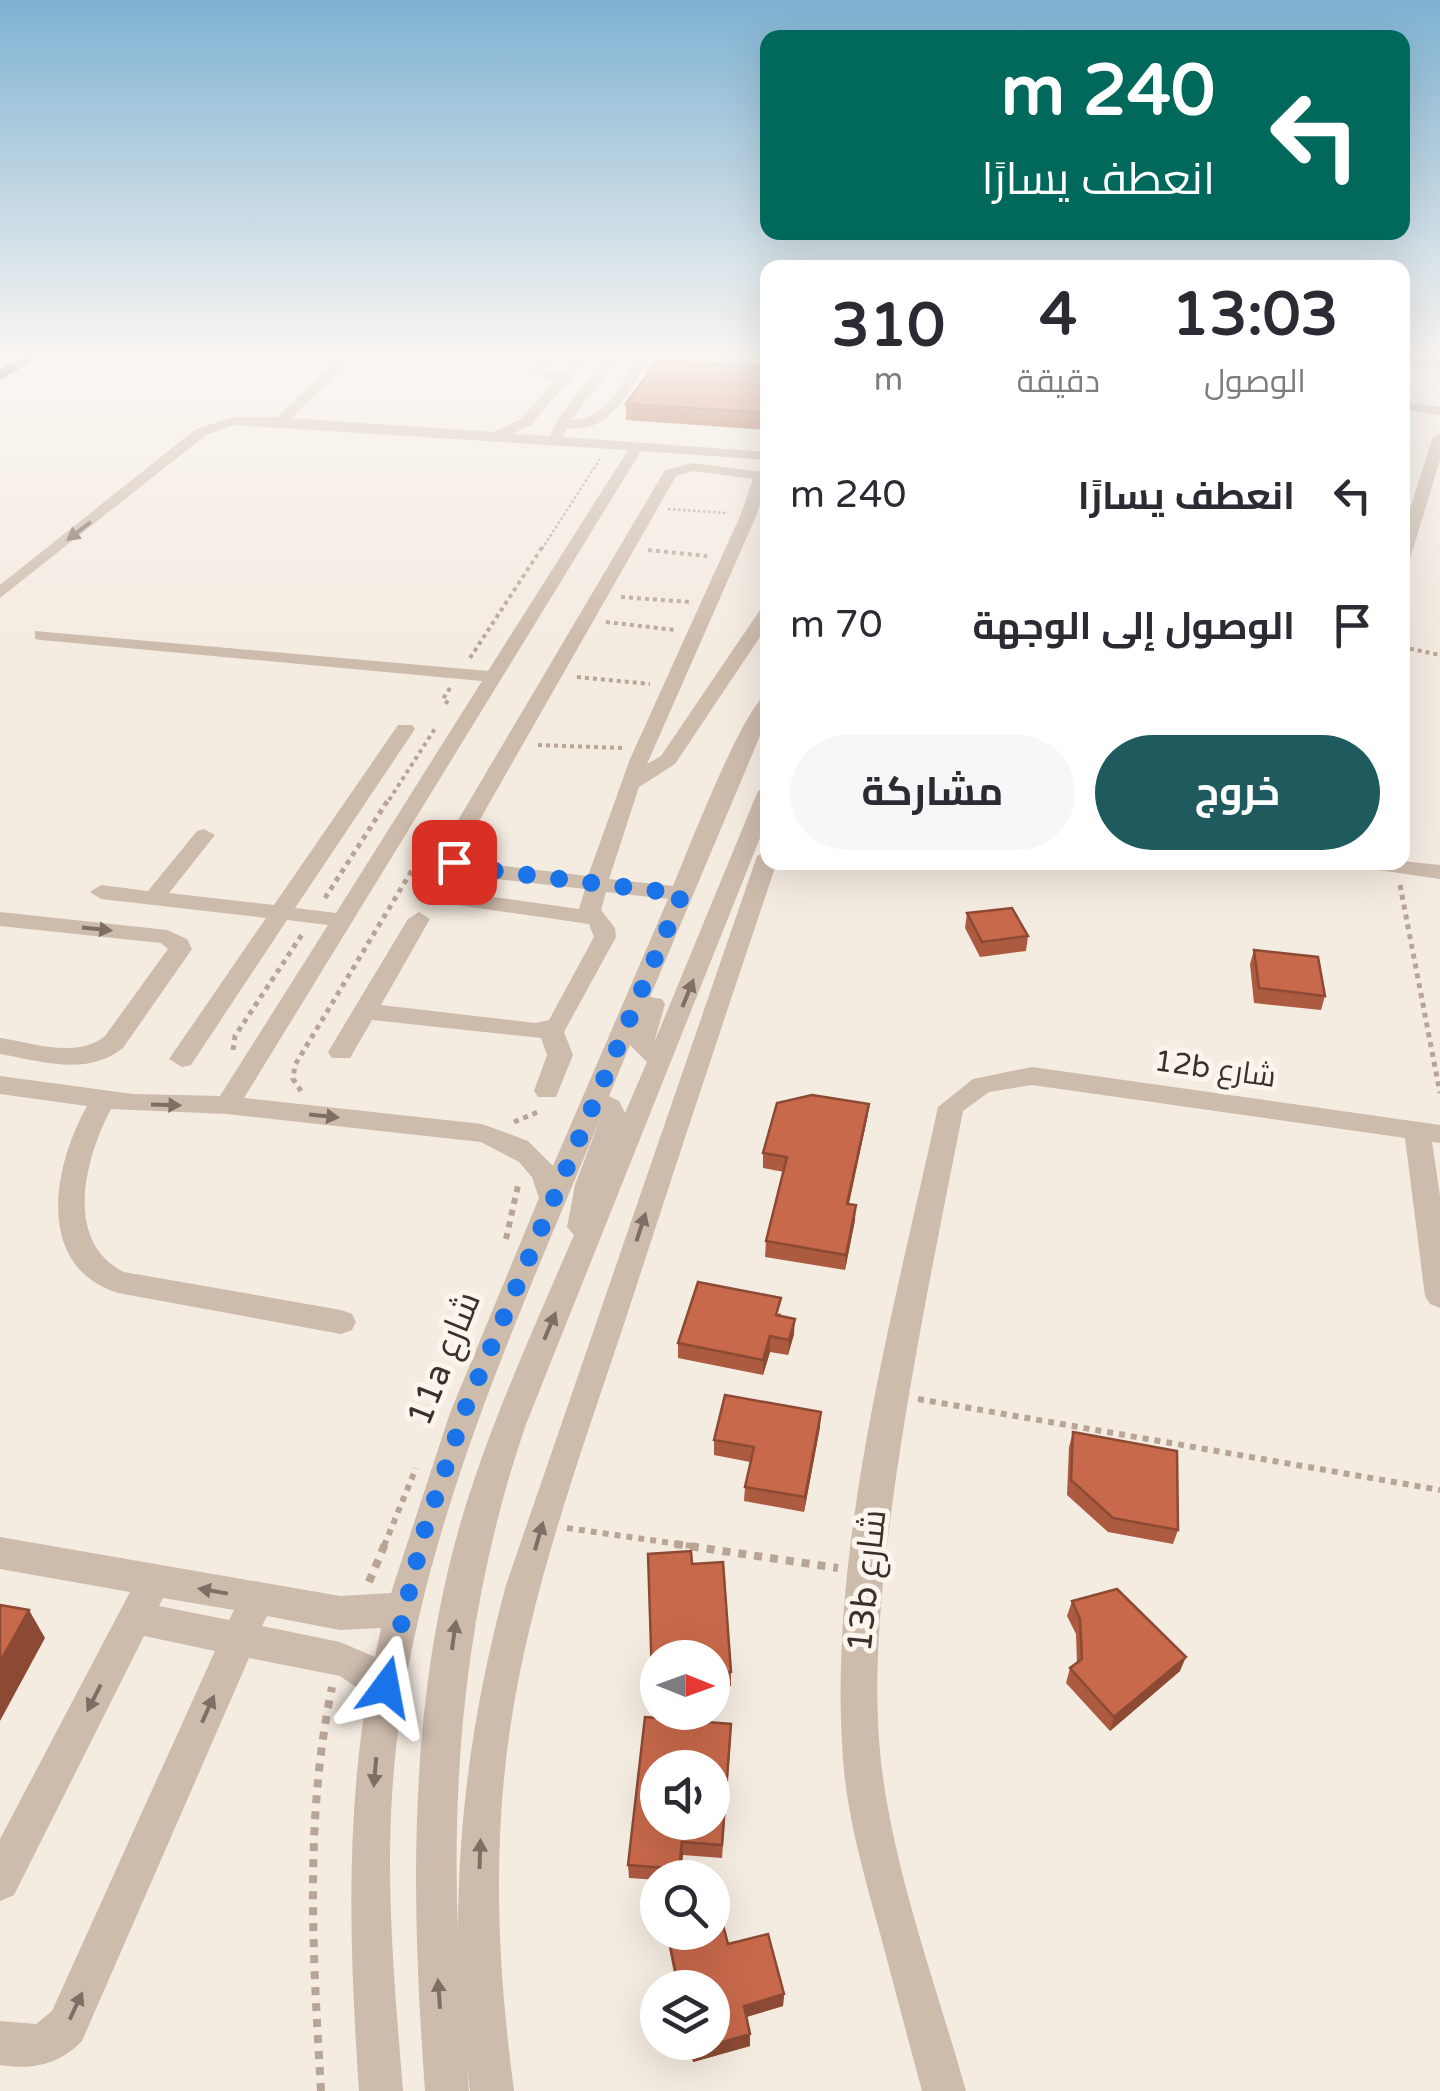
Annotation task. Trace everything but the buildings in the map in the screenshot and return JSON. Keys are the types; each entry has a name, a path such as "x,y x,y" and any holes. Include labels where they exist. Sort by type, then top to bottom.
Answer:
{"street":[{"path":"0,593 177,451"},
{"path":"227,1105 634,451"},
{"path":"689,451 760,455"},
{"path":"1410,534 1436,451"},
{"path":"465,876 452,856 454,844 670,472 693,467 758,476 758,515 730,558 644,752 597,884 590,910 592,918"},
{"path":"632,783 668,760 760,623"},
{"path":"41,636 492,677"},
{"name":"11a شارع","path":"381,2091 369,1898 370,1823 386,1687 404,1607 454,1438 724,792 760,715"},
{"path":"182,1058 405,729"},
{"path":"662,1059 647,1052 640,1035 728,823 731,807 724,792"},
{"path":"154,898 204,835"},
{"path":"447,2091 434,1887 438,1771 457,1616 497,1460 662,1059 760,845"},
{"path":"492,2091 480,1983 480,1850 484,1788 501,1676 542,1524 760,845"},
{"path":"1410,868 1440,872"},
{"path":"365,1012 550,1030 562,1020 605,937 604,928 592,918 465,900 456,892 465,876 488,870 682,894"},
{"path":"101,892 341,920"},
{"path":"0,919 167,937 180,949 114,1042 100,1054 79,1056 0,1046"},
{"path":"341,1052 419,920"},
{"path":"547,1092 560,1054 550,1030"},
{"name":"12b شارع","path":"982,1085 1032,1076 1428,1132"},
{"path":"0,1085 103,1100 227,1105 498,1137 537,1161 553,1198"},
{"name":"13b شارع","path":"944,2091 874,1836 862,1763 858,1695 866,1572 890,1394 945,1121 964,1094 982,1085"},
{"path":"103,1100 80,1146 72,1176 72,1205 81,1249 93,1269 118,1282 341,1322"},
{"path":"581,1252 584,1202 615,1120 610,1107 594,1100"},
{"path":"1428,1132 1440,1296"},
{"path":"0,1553 356,1614 404,1607"},
{"path":"0,1881 154,1580"},
{"path":"0,2043 44,2046 67,2026 256,1598"},
{"path":"135,1618 340,1659 357,1665 386,1687"}],"path":[{"path":"454,712 444,699 600,464 595,451"},
{"path":"650,507 758,515"},
{"path":"627,548 730,558"},
{"path":"600,596 710,603"},
{"path":"586,620 697,632"},
{"path":"1410,649 1440,655"},
{"path":"555,674 673,686"},
{"path":"232,1050 236,1036 432,731 444,722"},
{"path":"515,742 644,752"},
{"path":"1381,870 1440,1093"},
{"path":"890,1394 1440,1490"},
{"path":"542,1524 866,1572"}],"route":[{"path":"386,1687 423,1535 466,1407 682,894 488,870 465,876 454,862"}]}
